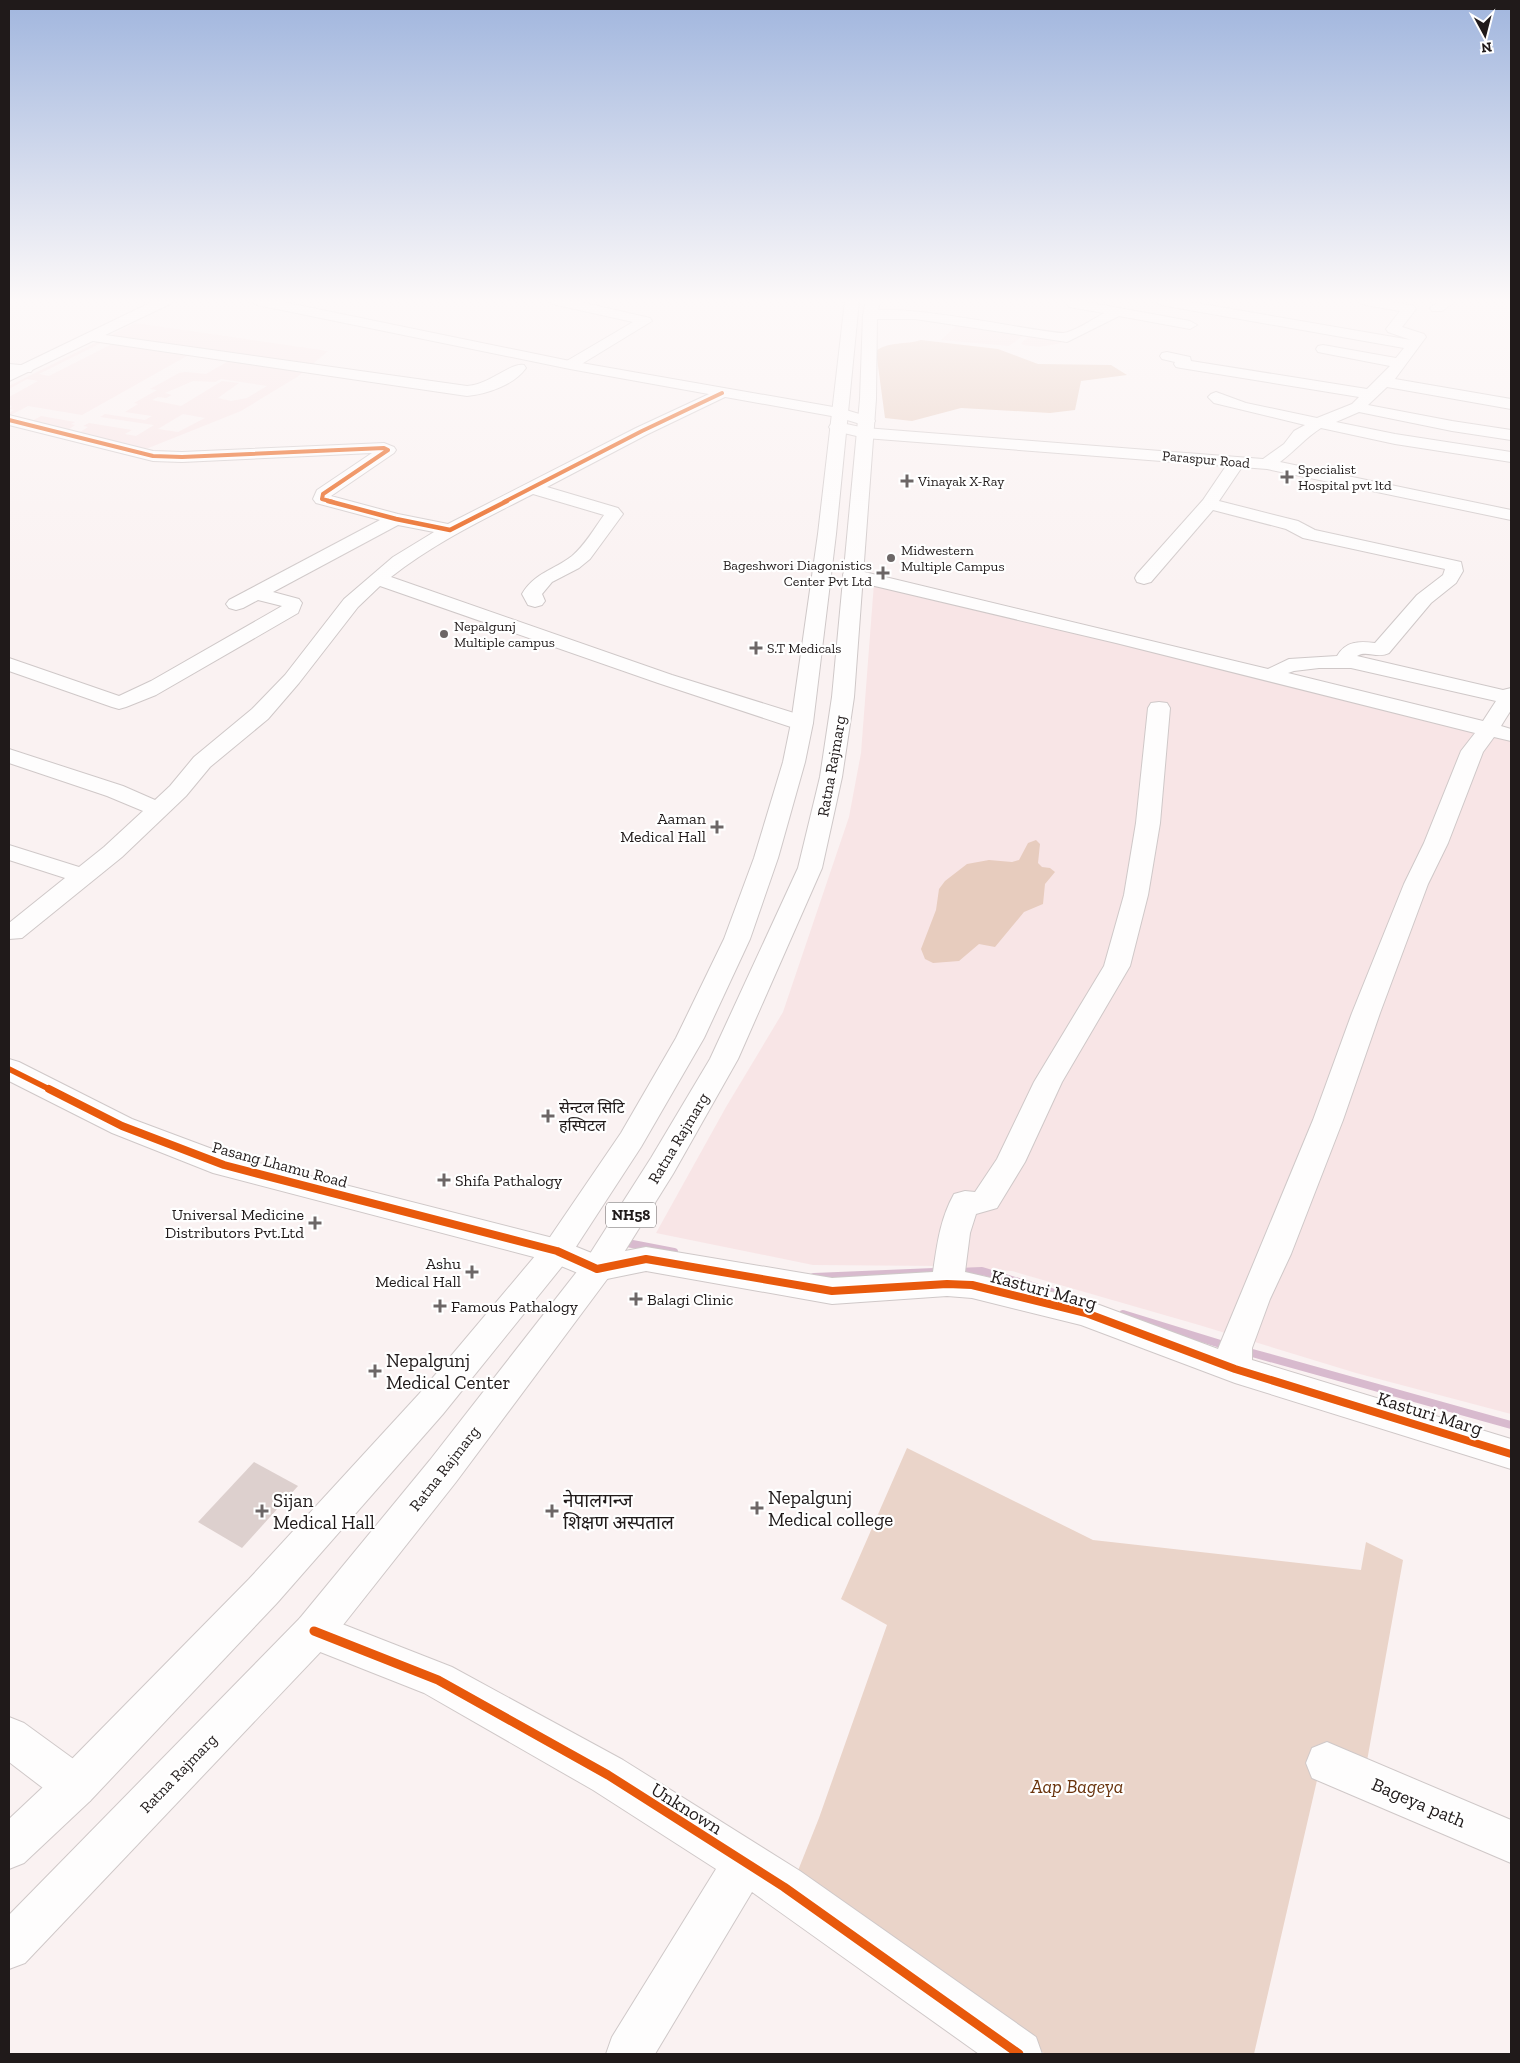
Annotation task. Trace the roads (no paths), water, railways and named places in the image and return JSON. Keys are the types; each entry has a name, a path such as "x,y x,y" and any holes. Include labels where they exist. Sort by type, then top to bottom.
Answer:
{"main road":[{"path":"12,932 113,852 178,791 202,762 260,714 292,679 351,603 400,561 450,530 712,397"},
{"name":"Paraspur Road","path":"744,397 852,423 1267,464 1511,515"},
{"name":"Ratna Rajmarg","path":"9,1947 314,1631 443,1472 597,1269 662,1166 724,1059 810,868 831,777 843,697 852,575 852,423 855,397"},
{"path":"1216,397 1219,400 1243,407 1394,439 1511,457"},
{"path":"1267,464 1290,447 1300,434 1319,423 1357,407 1366,397"},
{"path":"1472,397 1511,404"},
{"path":"1357,407 1511,436"},
{"path":"9,420 154,456 182,457 384,448 388,450 323,494 322,500 396,519 450,530"},
{"name":"Ratna Rajmarg","path":"9,1848 75,1786 263,1591 431,1404 557,1250 636,1131 690,1038 737,938 766,858 794,762 802,723 827,534 852,423"},
{"path":"1144,578 1209,504 1238,460"},
{"path":"532,488 614,514 605,524 595,542 579,559 536,584 532,594 535,601"},
{"path":"1209,504 1292,525 1309,534 1454,566 1455,570 1452,576 1428,595 1390,637 1386,645 1380,650 1360,647 1353,649 1348,652 1346,657 1351,662"},
{"path":"236,604 396,519"},
{"path":"852,575 1116,637 1511,735"},
{"path":"377,579 665,679 802,723"},
{"path":"9,664 119,703 138,697 173,679 193,665 292,609 292,603 255,593"},
{"path":"1234,1369 1235,1348 1321,1138 1366,1013 1416,884 1436,843 1472,751 1511,696 1351,662 1319,662 1289,665 1277,671 1272,677"},
{"path":"947,1284 954,1233 965,1202 977,1203 986,1200 1010,1162 1048,1082 1117,966 1136,895 1148,822 1159,708"},
{"path":"9,756 115,791 158,810"},
{"path":"9,852 82,876"},
{"name":"Pasang Lhamu Road","path":"9,1069 122,1126 224,1165 557,1250"},
{"path":"557,1250 597,1269"},
{"name":"Kasturi Marg","path":"597,1269 646,1259 832,1291 947,1284 972,1285 1086,1313 1234,1369 1511,1454"},
{"name":"Unknown","path":"314,1631 438,1680 608,1775 745,1862 1019,2054"},
{"path":"9,1737 75,1786"},
{"name":"Bageya path","path":"1327,1763 1511,1842"},
{"path":"629,2054 745,1862"}],"waterway":[{"path":"622,1242 674,1252"},
{"path":"957,1272 982,1271 1055,1293"},
{"path":"814,1277 934,1272"},
{"path":"1123,1314 1227,1346"},
{"path":"1245,1351 1511,1425"}],"place":[{"name":"Specialist Hospital pvt ltd","path":"1287,477"},
{"name":"Vinayak X-Ray","path":"907,481"},
{"name":"Midwestern Multiple Campus","path":"891,558"},
{"name":"Bageshwori Diagonistics Center Pvt Ltd","path":"883,573"},
{"name":"Nepalgunj Multiple campus","path":"444,634"},
{"name":"S.T Medicals","path":"756,648"},
{"name":"Aaman Medical Hall","path":"717,827"},
{"name":"सेन्टल सिटि हस्पिटल","path":"548,1116"},
{"name":"Shifa Pathalogy","path":"444,1180"},
{"name":"Universal Medicine Distributors Pvt.Ltd","path":"315,1223"},
{"name":"Ashu Medical Hall","path":"472,1272"},
{"name":"Balagi Clinic","path":"636,1299"},
{"name":"Famous Pathalogy","path":"440,1306"},
{"name":"Nepalgunj Medical Center","path":"375,1371"},
{"name":"Nepalgunj Medical college","path":"757,1508"},
{"name":"Sijan Medical Hall","path":"262,1511"},
{"name":"नेपालगन्ज शिक्षण अस्पताल","path":"552,1511"}],"park label":[{"name":"Aap Bageya","path":"1077,1786"}]}
